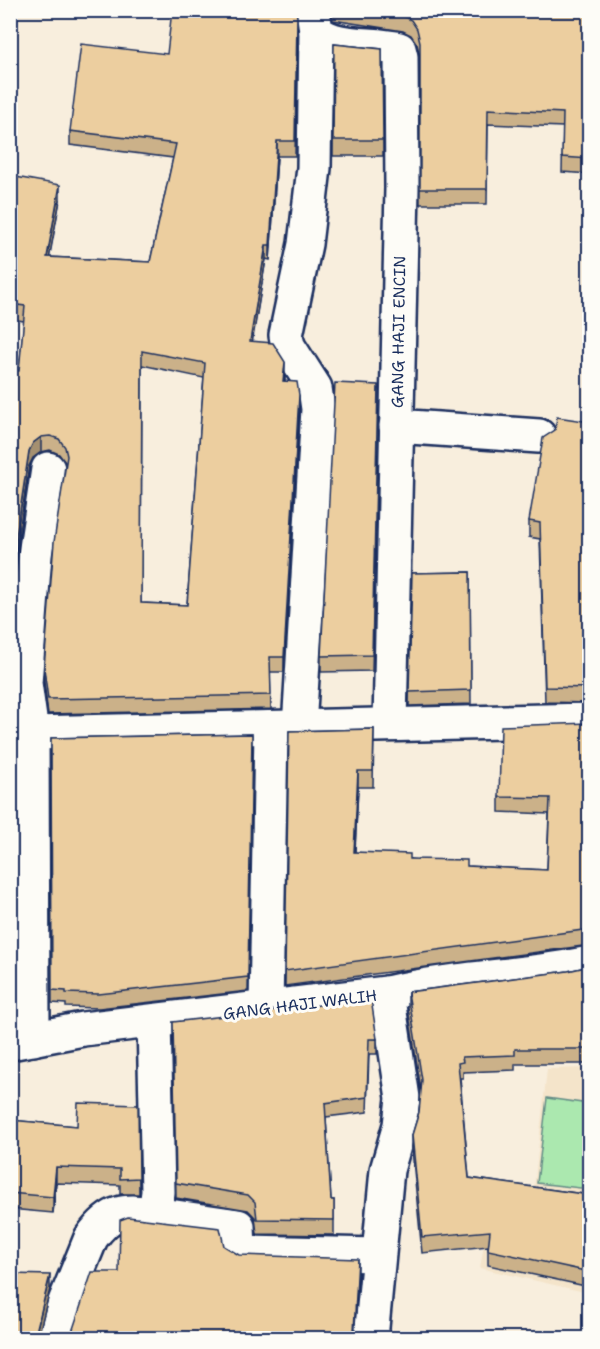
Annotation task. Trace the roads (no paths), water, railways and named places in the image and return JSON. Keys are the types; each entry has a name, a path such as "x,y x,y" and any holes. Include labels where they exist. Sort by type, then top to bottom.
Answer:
{"street":[{"name":"GANG HAJI ENCIN","path":"314,21 335,41 382,45 399,49 401,57 402,188 390,723"},
{"path":"266,1008 285,729 318,409 315,388 288,346 286,335 305,244 314,168 314,21"},
{"path":"396,426 539,436"},
{"path":"22,1041 21,880 32,733 25,683 22,553 48,469"},
{"path":"32,733 285,729 390,723 590,720"},
{"name":"GANG HAJI WALIH","path":"22,1041 83,1029 387,993 428,984 552,971 590,963"},
{"path":"371,1338 377,1255 387,1170 400,1125 404,1098 387,993"},
{"path":"154,1021 158,1192 155,1214"},
{"path":"55,1338 65,1302 91,1238 97,1229 119,1213 129,1211 238,1226 240,1250 245,1252 377,1255"}]}
